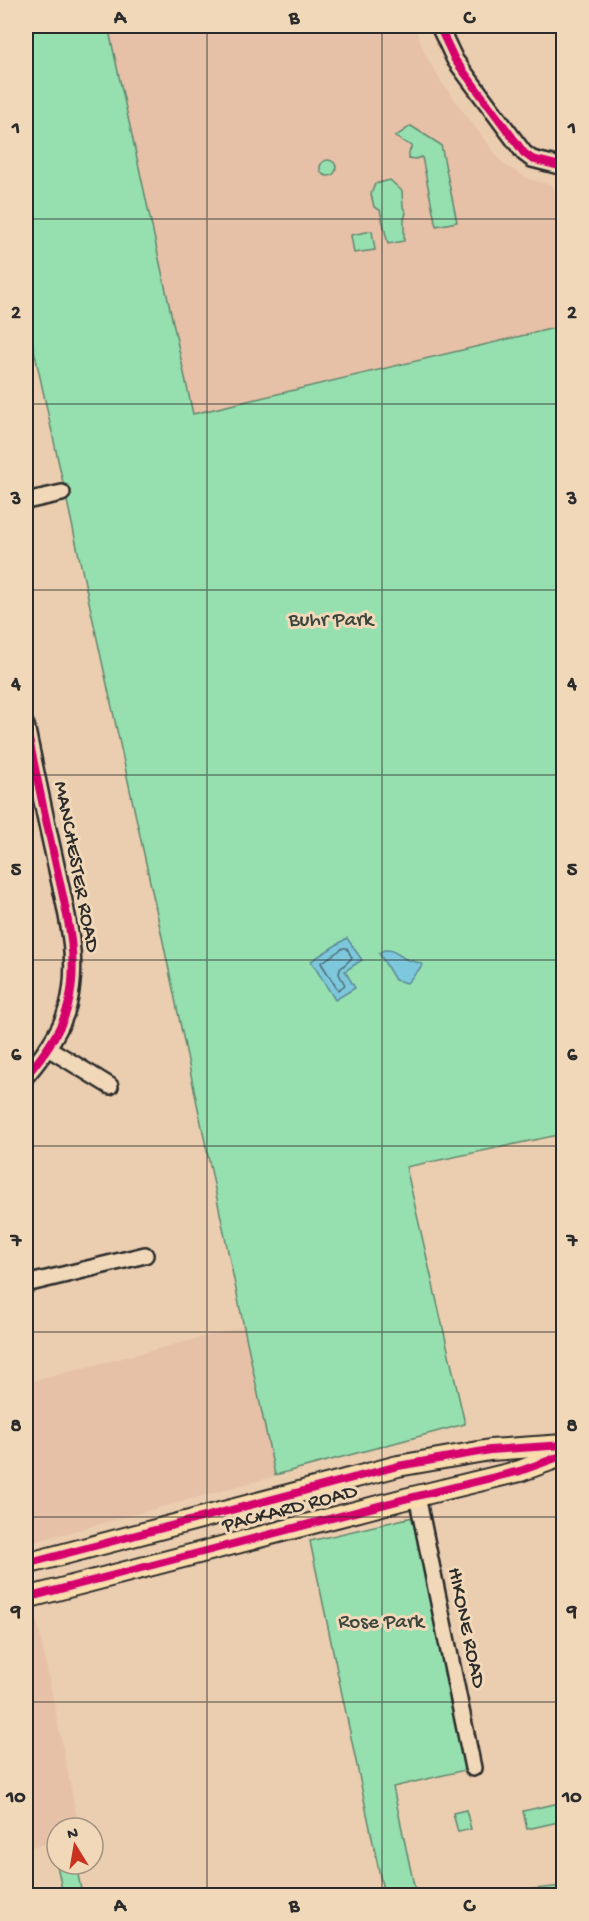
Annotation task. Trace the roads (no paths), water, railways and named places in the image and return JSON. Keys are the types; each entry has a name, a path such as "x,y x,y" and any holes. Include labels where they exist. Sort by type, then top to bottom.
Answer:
{"main road":[{"name":"PACKARD ROAD","path":"26,1564 398,1466 515,1448 564,1445"},
{"name":"PACKARD ROAD","path":"26,1598 326,1519 520,1471 564,1455"},
{"path":"326,1519 351,1505 369,1499 456,1477 462,1472 459,1462 445,1457"},
{"path":"190,1555 222,1538 290,1519 296,1505 292,1498 286,1495"}],"street":[{"path":"439,26 455,60 524,153 532,159 564,166"},
{"path":"26,501 62,493"},
{"name":"MANCHESTER ROAD","path":"26,725 69,927 72,979 68,1006 61,1024 48,1048 26,1076"},
{"path":"48,1048 110,1086"},
{"path":"26,1284 145,1255"},
{"name":"HIKONE ROAD","path":"417,1496 473,1768"}],"water":[{"path":"347,938 362,960 345,971 355,988 335,1000 311,961"},
{"path":"384,950 423,965 407,983 395,980 379,953"}],"park label":[{"name":"Buhr Park","path":"331,621"},
{"name":"Rose Park","path":"381,1623"}]}
